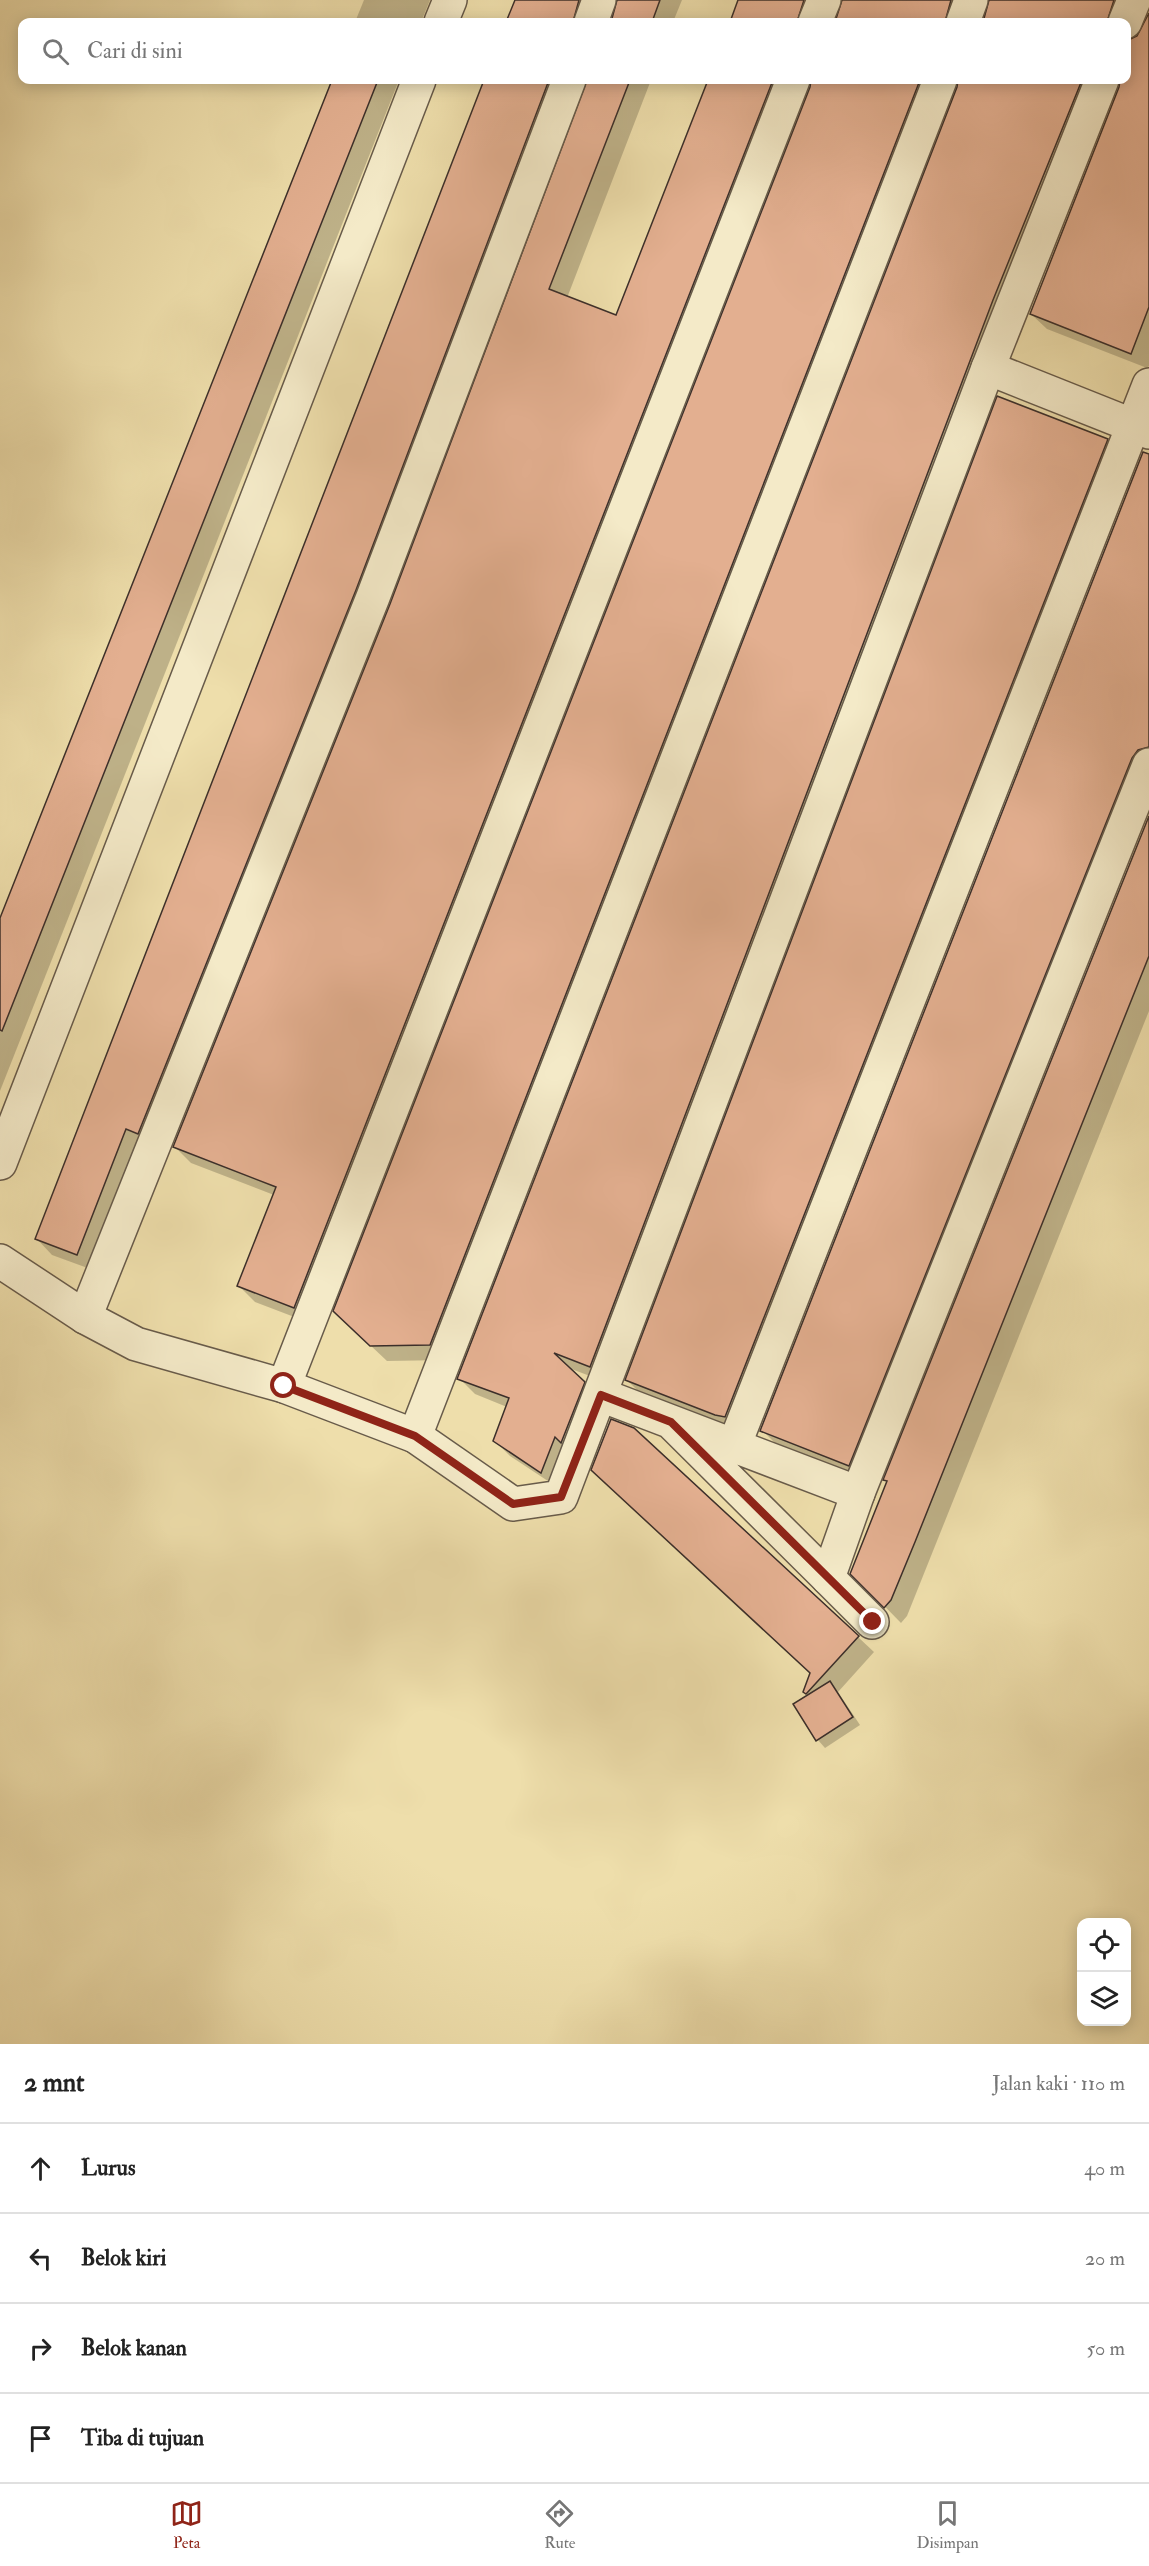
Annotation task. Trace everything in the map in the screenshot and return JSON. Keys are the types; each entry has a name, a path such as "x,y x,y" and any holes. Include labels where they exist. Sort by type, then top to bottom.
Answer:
{"street":[{"path":"443,18 450,0"},
{"path":"592,18 599,0"},
{"path":"817,18 824,0"},
{"path":"964,18 971,0"},
{"path":"1127,18 1134,0"},
{"path":"0,1163 417,84"},
{"path":"85,1317 373,597 567,84"},
{"path":"284,1386 791,84"},
{"path":"415,1436 938,84"},
{"path":"0,1261 85,1317 136,1344 284,1386 415,1436 513,1504 561,1497 988,368 1100,84"},
{"path":"988,368 1141,429"},
{"path":"734,1446 1141,429 1149,386"},
{"path":"828,1578 858,1493 1149,765"},
{"path":"601,1395 858,1493"},
{"path":"671,1422 873,1622"}],"building":[{"path":"515,0 579,0 574,18 508,18"},
{"path":"617,0 660,0 653,18 612,18"},
{"path":"738,0 804,0 798,18 731,18"},
{"path":"842,0 951,0 946,18 836,18"},
{"path":"989,0 1114,0 1108,18 984,18"},
{"path":"1149,13 1149,307 1131,354 1030,314 1119,84 1131,84 1131,39 1137,36"},
{"path":"330,84 376,84 2,1031 0,1030 0,918"},
{"path":"482,84 547,84 356,590 138,1134 126,1129 77,1255 35,1239"},
{"path":"585,84 628,84 549,289 616,315 706,84 771,84 294,1308 237,1286 276,1187 173,1147 390,604"},
{"path":"810,84 918,84 430,1345 370,1346 333,1311"},
{"path":"957,84 1080,84 993,300 590,1367 554,1353 585,1382 561,1443 555,1437 541,1473 493,1441 509,1398 457,1379"},
{"path":"997,396 1108,439 725,1417 715,1415 625,1380"},
{"path":"1143,452 1149,454 1149,747 1138,750 1132,758 849,1466 760,1431"},
{"path":"1149,816 1149,956 915,1542 891,1600 884,1608 850,1574 887,1481 883,1480"},
{"path":"611,1419 634,1428 859,1636 806,1694 803,1692 810,1673 591,1470"},
{"path":"830,1681 853,1717 816,1741 793,1704"}],"route":[{"path":"284,1386 415,1436 513,1504 561,1497 601,1395 671,1422 873,1622"}]}
